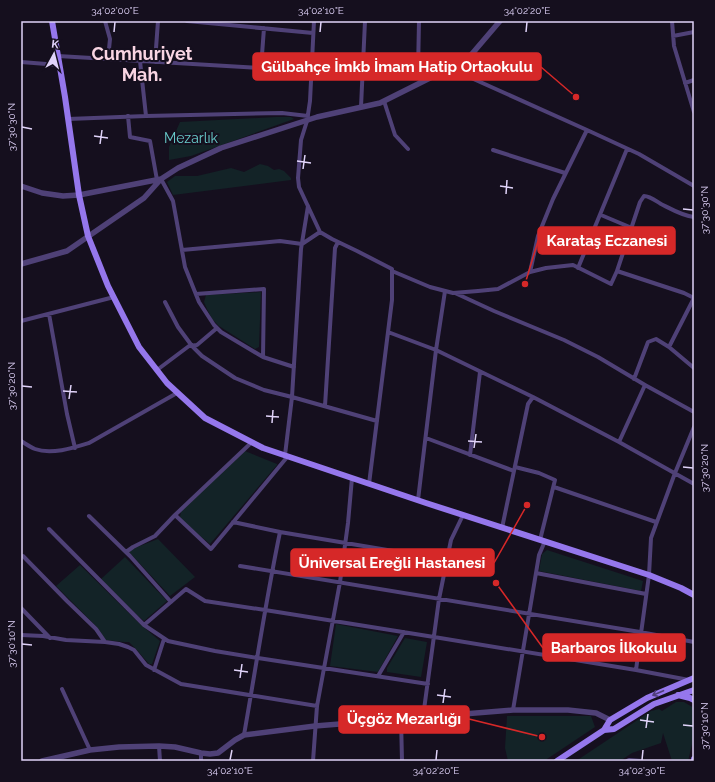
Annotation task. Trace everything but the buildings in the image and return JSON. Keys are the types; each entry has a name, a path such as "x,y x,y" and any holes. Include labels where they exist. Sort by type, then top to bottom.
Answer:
{"main road":[{"path":"52,21 79,196 88,236 108,286 139,347 167,383 205,418 264,448 286,456 649,575 694,595"},
{"path":"681,588 694,591"},
{"path":"557,761 604,730 610,720 647,698 692,679"},
{"path":"604,730 614,729 654,704 694,690"},
{"path":"678,695 694,700"}],"street":[{"path":"105,21 110,39 108,59"},
{"path":"155,62 158,21"},
{"path":"188,21 313,33"},
{"path":"314,21 310,101 301,140 298,178 299,187 320,232 392,271 430,287 453,293 564,340 598,357 694,412"},
{"path":"361,107 365,21"},
{"path":"419,21 418,71 421,82"},
{"path":"21,186 42,193 63,196 79,196 159,179 178,168 222,148 307,118 380,103 456,64 470,55 500,21"},
{"path":"672,21 674,46 694,112"},
{"path":"261,68 264,28"},
{"path":"673,36 694,32"},
{"path":"58,56 312,72"},
{"path":"140,61 146,116"},
{"path":"21,62 59,65"},
{"path":"456,64 469,77 639,154 694,186"},
{"path":"685,83 694,80"},
{"path":"384,101 396,135 408,149"},
{"path":"68,119 128,116 282,113 307,118"},
{"path":"128,116 130,137 150,141 159,179 172,201 185,267 200,302 217,328 221,332 264,357 294,367"},
{"path":"530,272 538,236 553,199 587,130"},
{"path":"578,268 627,149"},
{"path":"493,150 565,174"},
{"path":"21,264 67,250 144,198 159,179"},
{"path":"453,293 478,292 498,289 530,272 546,268 573,265 611,284 617,271 640,202 644,196 648,196 689,217 694,217"},
{"path":"174,515 211,549 286,456 292,397 302,244 308,206"},
{"path":"601,215 632,228"},
{"path":"182,250 280,240 302,244 320,232"},
{"path":"325,406 334,248 338,242"},
{"path":"369,484 392,300 392,271"},
{"path":"617,271 684,293 694,298 668,347"},
{"path":"196,294 264,289 264,357"},
{"path":"418,500 436,350 445,291"},
{"path":"21,321 114,297"},
{"path":"165,302 178,327 192,346 202,356 235,378 264,390 377,421"},
{"path":"49,314 67,414 75,448"},
{"path":"156,370 189,346 198,345 217,328"},
{"path":"388,332 436,350 533,398 619,442 694,484"},
{"path":"634,379 648,342 656,339 694,368"},
{"path":"470,455 480,372"},
{"path":"619,442 645,385"},
{"path":"21,441 29,447 37,450 61,451 75,448 89,443 178,393"},
{"path":"502,528 528,404 533,398"},
{"path":"636,670 649,575 651,538 694,427"},
{"path":"426,438 470,455 515,469 540,473 555,480 539,555 513,710"},
{"path":"126,552 155,536 174,515 252,442"},
{"path":"313,761 317,706 346,543 352,478"},
{"path":"554,486 656,522"},
{"path":"423,717 439,599 451,540 464,515"},
{"path":"89,516 126,552 171,602"},
{"path":"234,522 280,532 447,560"},
{"path":"48,529 144,625 168,641 258,658 428,684"},
{"path":"244,735 280,532"},
{"path":"22,556 96,629 105,642"},
{"path":"240,566 529,613 694,642"},
{"path":"536,573 646,594"},
{"path":"144,625 186,588 205,601 332,620 692,679"},
{"path":"21,608 50,638"},
{"path":"378,676 404,632"},
{"path":"21,635 66,640 105,642 124,646 134,650 146,665 181,684 317,706"},
{"path":"154,670 164,639"},
{"path":"62,689 90,750"},
{"path":"42,761 90,750 119,747 175,747 210,754 218,753 234,740 244,735 315,726 401,718 513,710 568,710 596,713 610,720"},
{"path":"401,718 402,761"},
{"path":"159,746 160,761"},
{"path":"201,753 201,761"},
{"path":"627,761 641,761"}],"green space":[{"name":"Mezarlık","path":"291,117 294,119 191,156 169,160 169,147 180,122"},
{"path":"260,164 268,166 274,170 279,169 284,171 291,178 291,180 173,195 167,182 175,176 197,176 231,168 244,172"},
{"path":"261,292 259,347 255,349 219,326 212,319 204,302 206,295"},
{"path":"245,451 277,465 210,544 188,526 180,517 181,511"},
{"path":"158,539 195,577 170,596 129,552 132,549"},
{"path":"547,550 643,581 641,591 539,571 542,554"},
{"path":"125,557 167,601 144,621 101,579"},
{"path":"80,565 141,625 160,641 152,664 149,664 129,642 106,640 97,627 56,586"},
{"path":"336,624 398,636 378,672 330,666"},
{"path":"405,638 427,642 421,677 387,672 387,668"},
{"path":"676,702 684,702 694,708 694,736 688,761 672,761 663,733 661,743 632,753 620,761 576,761 651,711 659,709 662,711"},
{"path":"507,716 591,716 595,727 544,761 508,761 505,748"}],"place":[{"name":"Gülbahçe İmkb İmam Hatip Ortaokulu","path":"576,97"},
{"name":"Karataş Eczanesi","path":"525,284"},
{"name":"Üniversal Ereğli Hastanesi","path":"527,505"},
{"name":"Barbaros İlkokulu","path":"496,583"},
{"name":"Üçgöz Mezarlığı","path":"542,737"}],"district":[{"name":"Cumhuriyet Mah.","path":"142,63"}]}
